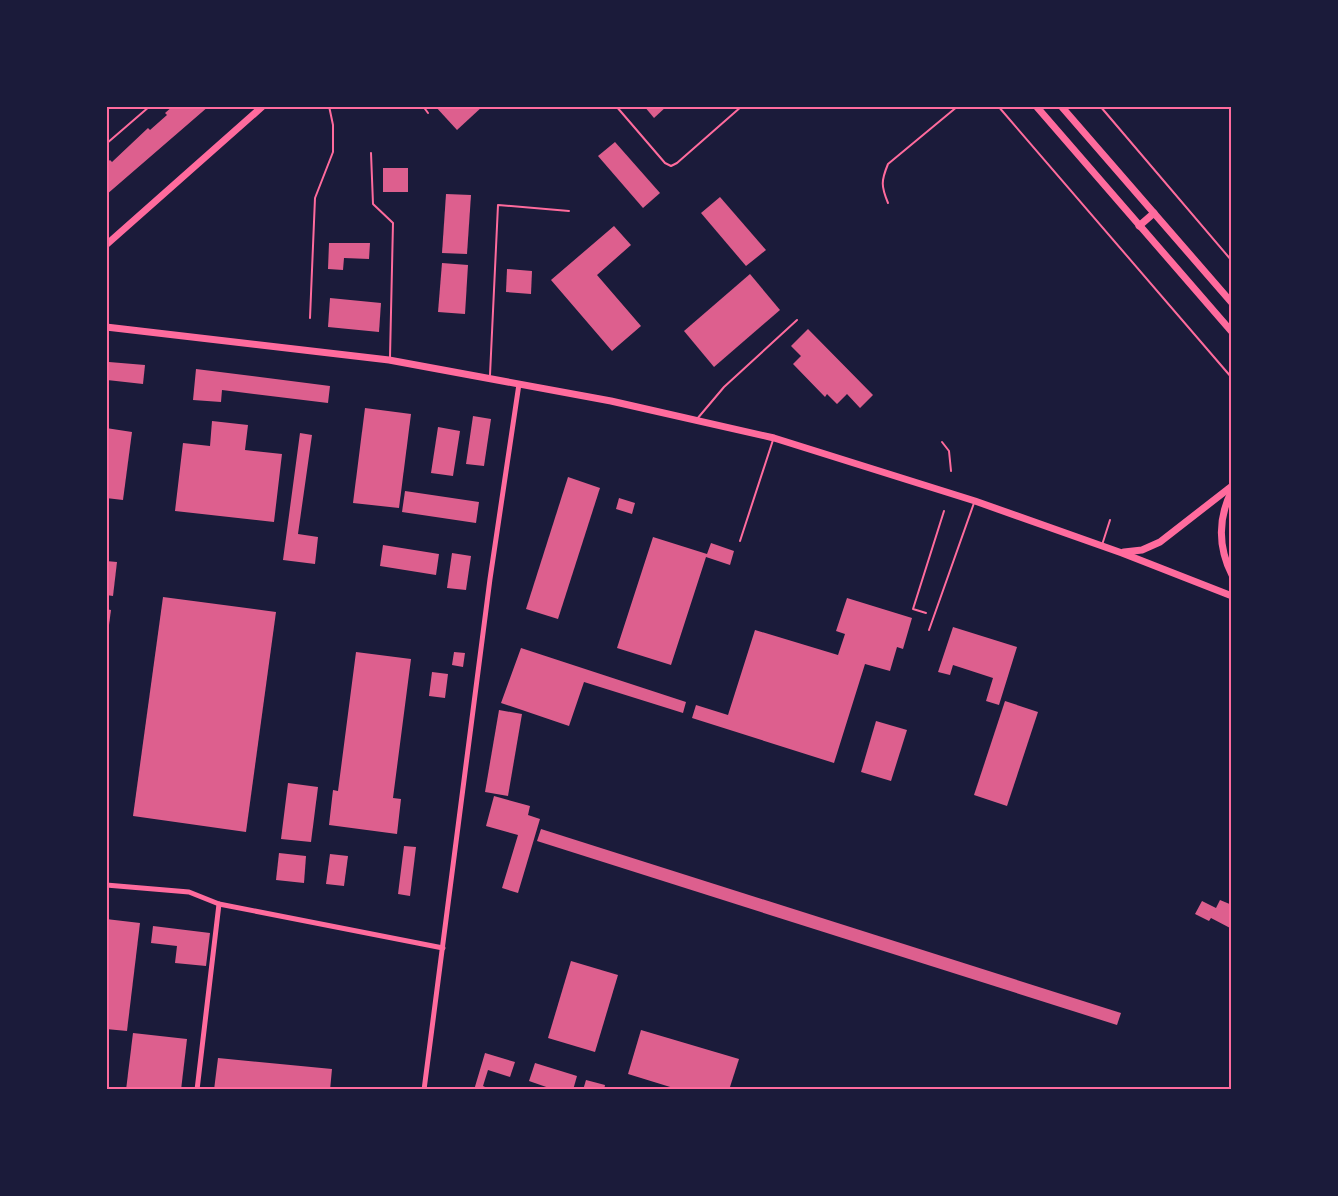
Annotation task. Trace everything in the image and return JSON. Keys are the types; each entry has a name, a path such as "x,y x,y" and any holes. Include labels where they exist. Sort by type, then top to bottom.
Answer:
{"street":[{"path":"107,243 263,106"},
{"path":"1036,106 1232,332"},
{"path":"1062,106 1232,303"},
{"path":"1139,226 1154,213"},
{"path":"106,327 390,360 490,378 774,438 975,501 1122,553 1232,596"},
{"path":"424,1089 490,579 519,384"},
{"path":"1122,553 1142,550 1160,542 1232,488"},
{"path":"1232,488 1225,503 1221,523 1221,544 1226,564 1232,575"},
{"path":"106,885 189,892 219,904 443,948"},
{"path":"197,1089 219,904"}],"lane":[{"path":"106,144 150,106"},
{"path":"310,318 315,198 333,152 333,124 329,106"},
{"path":"423,106 428,113"},
{"path":"616,106 665,163 671,166 742,106"},
{"path":"371,153 373,204 393,223 390,360"},
{"path":"490,378 498,205 569,212"},
{"path":"696,420 724,387 797,320"},
{"path":"740,541 774,438"},
{"path":"929,630 975,501"},
{"path":"1102,546 1110,520"}],"path":[{"path":"888,203 882,189 883,176 888,164 958,106"},
{"path":"998,106 1232,378"},
{"path":"1100,106 1232,261"},
{"path":"942,442 949,451 951,471"},
{"path":"935,616 913,609 944,511"}],"building":[{"path":"173,106 209,106 106,195 106,163 110,160 112,162 148,128 150,130 167,115 165,113"},
{"path":"435,106 483,106 457,130"},
{"path":"644,106 667,106 654,118"},
{"path":"615,142 660,193 643,208 598,156"},
{"path":"383,168 408,168 408,192 383,192"},
{"path":"446,194 471,195 467,254 442,253"},
{"path":"720,197 766,250 746,266 701,213"},
{"path":"614,226 631,245 597,275 641,326 612,351 551,280"},
{"path":"329,243 370,243 369,259 344,258 343,270 328,269"},
{"path":"442,263 468,265 465,314 438,312"},
{"path":"507,269 532,271 531,294 506,292"},
{"path":"750,274 780,310 714,367 684,331"},
{"path":"330,298 381,303 379,332 328,327"},
{"path":"808,329 873,395 860,408 847,394 837,404 827,394 825,397 793,364 801,356 791,346"},
{"path":"109,362 145,365 143,384 107,380"},
{"path":"196,369 330,386 328,403 222,390 221,402 193,400"},
{"path":"365,408 411,414 399,508 353,503"},
{"path":"473,416 491,419 484,466 466,464"},
{"path":"212,421 248,425 245,450 282,454 274,522 175,511 183,443 210,446"},
{"path":"438,427 460,431 453,476 431,473"},
{"path":"106,428 132,432 123,500 106,498"},
{"path":"300,433 312,435 298,534 318,537 315,564 283,560"},
{"path":"568,477 600,488 558,619 526,609"},
{"path":"405,491 479,502 476,523 402,512"},
{"path":"619,498 635,503 632,514 616,509"},
{"path":"653,537 707,554 711,543 734,551 730,565 706,557 671,665 617,648"},
{"path":"383,545 439,554 436,575 380,566"},
{"path":"452,553 471,556 466,590 447,588"},
{"path":"106,561 117,562 113,596 106,595"},
{"path":"163,597 276,612 246,832 133,816"},
{"path":"847,598 912,618 903,649 897,647 890,671 865,664 834,763 692,718 696,705 728,715 755,630 838,655 845,634 836,631"},
{"path":"106,609 111,610 109,625 106,625"},
{"path":"953,627 1017,647 999,705 986,701 993,678 953,665 950,675 938,672"},
{"path":"521,648 686,702 683,713 584,682 569,726 501,703"},
{"path":"356,652 411,659 393,798 401,799 397,834 329,825 333,790 338,791"},
{"path":"454,652 465,653 463,667 452,665"},
{"path":"432,672 448,674 445,698 429,696"},
{"path":"1005,701 1038,712 1007,806 974,795"},
{"path":"499,710 522,714 508,796 485,792"},
{"path":"876,721 907,730 891,781 861,772"},
{"path":"288,783 318,787 311,842 281,839"},
{"path":"494,796 530,806 528,815 540,819 518,893 502,888 518,835 486,826"},
{"path":"541,829 1121,1013 1117,1025 537,841"},
{"path":"404,846 416,847 410,896 398,894"},
{"path":"279,853 306,856 304,883 276,880"},
{"path":"330,854 348,856 344,886 326,884"},
{"path":"1220,900 1232,905 1232,929 1211,918 1209,921 1195,914 1202,901 1216,908"},
{"path":"106,919 140,923 127,1031 106,1029"},
{"path":"153,926 210,933 206,966 175,963 177,946 151,943"},
{"path":"571,961 618,975 595,1052 548,1038"},
{"path":"641,1030 739,1059 729,1090 680,1090 628,1074"},
{"path":"133,1033 187,1039 181,1090 126,1090"},
{"path":"485,1053 515,1062 510,1077 488,1070 483,1086 491,1090 474,1090"},
{"path":"218,1058 332,1069 330,1090 214,1090"},
{"path":"535,1063 577,1076 573,1090 555,1090 529,1081"},
{"path":"586,1080 605,1085 604,1090 583,1090"}]}
